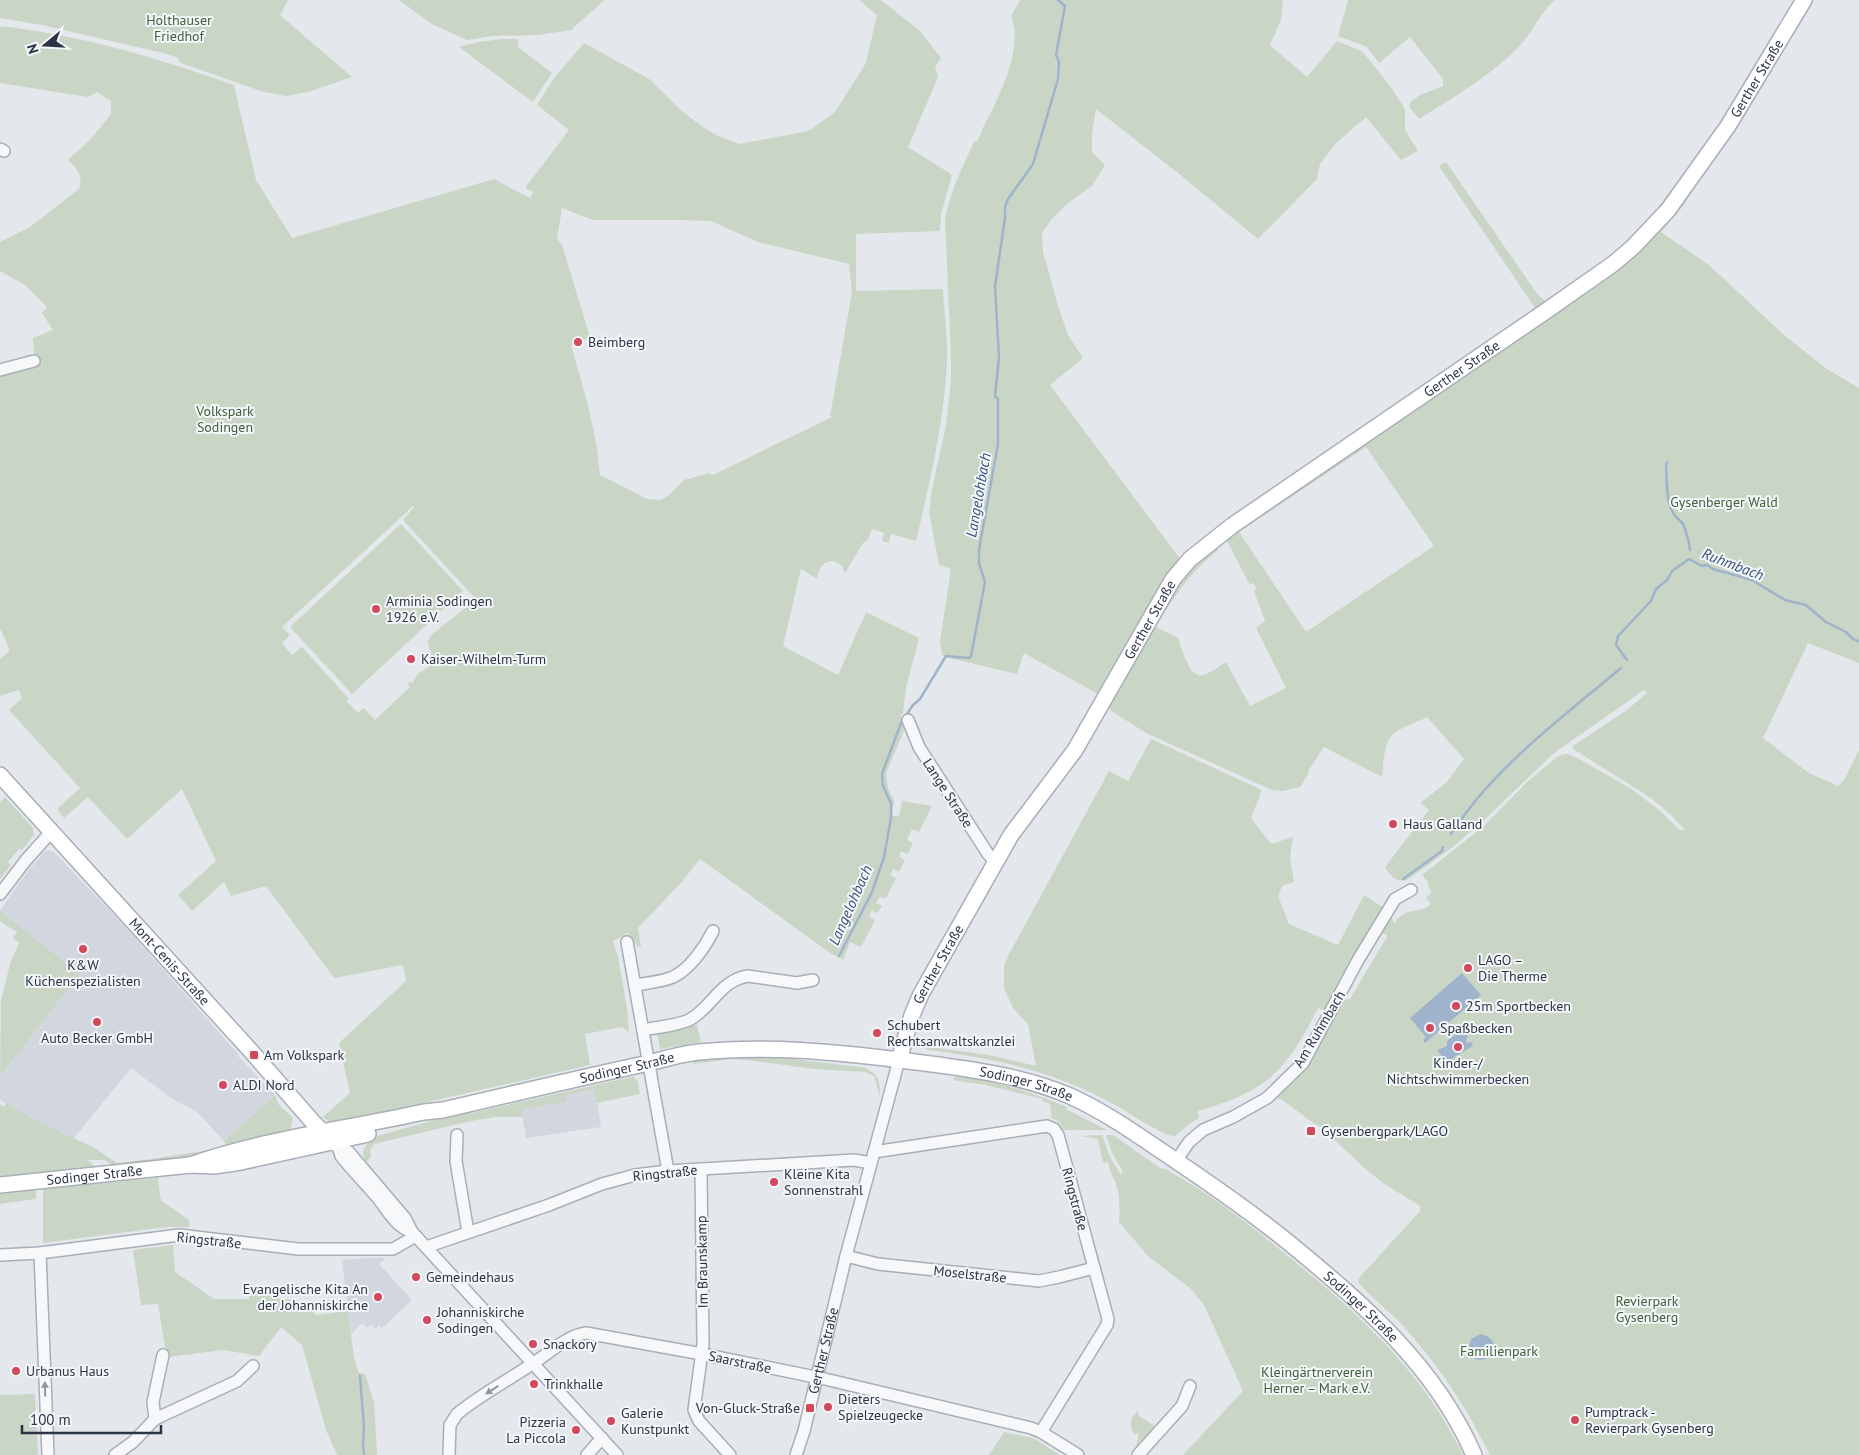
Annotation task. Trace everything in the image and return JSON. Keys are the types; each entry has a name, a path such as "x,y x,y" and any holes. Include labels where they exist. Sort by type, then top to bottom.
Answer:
{"main road":[{"name":"Gerther Straße","path":"899,1060 912,1015 922,994 995,862 1011,835 1075,750 1173,579 1190,559 1233,525 1546,311 1613,264 1633,247 1668,210 1728,126 1804,0"},
{"name":"Mont-Cenis-Straße","path":"0,775 331,1141"},
{"name":"Sodinger Straße","path":"0,1185 241,1162 331,1141 424,1112 443,1110 696,1052 748,1049 860,1056 978,1070 1070,1096 1114,1120 1235,1201 1279,1235 1342,1287 1396,1338 1427,1375 1450,1407 1474,1455"}],"street":[{"path":"0,370 34,360"},
{"name":"Lange Straße","path":"908,720 919,747 995,862"},
{"path":"0,894 26,860 51,832"},
{"name":"Am Ruhmbach","path":"1176,1161 1187,1145 1203,1130 1233,1117 1267,1098 1302,1062 1394,899 1411,890"},
{"path":"634,985 668,979 680,973 700,953 712,931"},
{"path":"627,942 668,1171"},
{"path":"643,1030 690,1020 728,985 742,977 748,976 797,984 813,980"},
{"name":"Gerther Straße","path":"796,1455 804,1431 846,1256 899,1060"},
{"name":"Ringstraße","path":"426,1247 549,1205 602,1184 636,1175 668,1171 854,1160 1046,1126 1054,1129 1058,1136 1108,1319 1107,1324 1041,1432"},
{"path":"457,1135 456,1161 468,1232"},
{"name":"Mont-Cenis-Straße","path":"331,1141 341,1156 403,1229 414,1234 617,1455"},
{"name":"Im Braunskamp","path":"700,1169 703,1344 694,1413 699,1422 730,1455"},
{"name":"Ringstraße","path":"0,1255 40,1253 179,1236 298,1249 393,1249 414,1234"},
{"path":"40,1253 48,1455"},
{"name":"Moselstraße","path":"846,1256 878,1264 1039,1280 1060,1277 1094,1268"},
{"name":"Saarstraße","path":"449,1455 450,1425 457,1414 534,1364 564,1340 586,1333 702,1354 951,1408 1031,1428 1041,1432 1078,1455"},
{"path":"155,1419 154,1402 163,1355"},
{"path":"115,1455 133,1442 155,1419 238,1381 253,1366"},
{"path":"1138,1455 1182,1406 1190,1386"},
{"path":"587,1455 602,1438"}],"shaded area":[{"path":"49,850 54,852 120,921 238,1056 275,1095 224,1141 197,1112 171,1098 131,1068 74,1138 41,1123 0,1100 0,1076 80,974 0,911 24,876 44,852"},
{"path":"595,1089 601,1127 526,1138 521,1109 566,1102 565,1095"},
{"name":"Evangelische Kita An der Johanniskirche","path":"386,1258 379,1264 412,1300 382,1328 379,1325 375,1329 371,1324 367,1328 362,1323 351,1334 342,1260"}],"green space":[{"name":"Holthauser Friedhof","path":"0,0 288,0 280,15 352,77 308,92 286,96 264,92 181,63 177,57 163,53 42,25 0,18"},
{"path":"399,0 605,0 572,30 537,35 493,36 467,40 432,24"},
{"name":"Volkspark Sodingen","path":"859,0 881,0 920,31 941,58 935,67 938,77 908,147 951,174 951,179 941,214 940,231 856,234 856,291 943,289 947,362 940,430 916,541 891,534 889,543 882,541 884,533 872,529 868,540 863,543 845,573 842,566 833,561 822,565 817,579 801,569 783,646 838,675 866,612 919,638 906,688 903,713 900,716 905,728 886,773 888,789 894,800 892,816 899,816 902,801 932,806 919,832 912,829 907,840 913,843 908,854 901,851 899,857 905,860 899,872 893,869 890,875 896,878 886,898 879,897 876,903 882,906 879,911 876,913 872,910 869,917 875,920 861,947 850,942 843,960 829,952 700,859 680,884 638,928 641,946 638,947 628,933 613,941 618,957 627,1008 629,1032 622,1027 585,1034 590,1065 335,1123 329,1122 323,1117 350,1093 339,1043 406,981 403,965 334,978 266,886 231,896 224,882 192,911 178,895 216,861 182,789 127,839 88,797 64,818 58,808 80,788 9,710 22,698 19,690 0,696 0,659 10,650 0,628 0,376 29,365 27,359 34,355 33,338 53,330 42,313 47,307 25,285 0,271 0,242 30,227 79,189 79,173 68,160 91,139 111,114 111,101 97,92 88,97 0,83 0,26 60,35 119,49 234,85 256,180 292,238 494,179 530,198 533,192 525,188 569,130 537,105 554,78 584,43 649,79 683,112 718,136 739,144 804,132 813,128 835,112 866,63 877,15","holes":["562,208 593,220 711,221 758,242 849,264 852,292 830,416 832,417 713,475 709,473 684,480 668,496 661,500 647,499 600,475 593,426 571,345 590,337 562,245 557,239","413,506 403,520 474,597 465,608 431,635 428,642 433,664 418,674 413,682 407,683 410,687 375,720 364,708 358,713 346,701 349,699 302,647 292,655 282,643 290,635 282,627"]},
{"path":"1020,0 1283,0 1281,20 1270,45 1307,77 1337,41 1361,51 1392,89 1405,109 1405,130 1418,151 1401,160 1366,117 1336,143 1320,164 1317,179 1258,239 1096,109 1092,133 1092,152 1105,165 1092,186 1068,203 1051,220 1042,233 1043,252 1058,306 1068,335 1083,358 1050,385 1181,560 1211,532 1535,308 1439,166 1446,162 1538,295 1549,302 1605,262 1646,223 1698,156 1732,106 1795,0 1814,0 1735,130 1684,205 1661,232 1709,265 1784,335 1827,369 1859,388 1859,663 1808,643 1763,738 1809,773 1838,786 1844,780 1859,750 1859,1455 1490,1455 1462,1404 1430,1358 1399,1322 1358,1282 1359,1278 1420,1211 1420,1206 1383,1183 1363,1167 1320,1126 1281,1099 1273,1097 1342,1000 1350,999 1387,937 1387,934 1380,934 1390,917 1395,923 1403,914 1422,909 1431,904 1426,898 1432,892 1428,882 1422,875 1484,826 1528,781 1557,757 1568,754 1630,788 1659,810 1680,830 1685,830 1651,798 1573,749 1573,746 1627,710 1647,693 1644,690 1554,753 1482,822 1449,850 1407,880 1400,880 1389,874 1385,867 1429,810 1420,803 1446,783 1464,759 1427,717 1399,730 1389,739 1385,749 1382,777 1324,747 1300,787 1283,791 1272,790 1146,733 1110,710 1108,704 1100,695 1024,653 1017,674 945,657 942,654 940,642 951,569 939,565 929,512 946,425 951,381 945,221 953,191 961,171 974,142 977,141 981,134 1008,74 1015,38 1011,16","holes":["1366,447 1434,546 1306,632 1239,532","1227,541 1250,585 1253,583 1257,588 1254,591 1265,621 1256,628 1286,688 1250,706 1226,662 1208,673 1197,675 1190,668 1178,638 1156,627 1169,605 1191,576 1218,550 1217,548"]},
{"path":"1348,0 1555,0 1511,55 1473,84 1419,119 1410,108 1410,102 1420,95 1443,86 1443,79 1410,37 1379,63 1367,47 1338,36"},
{"path":"518,39 518,47 552,73 533,102 459,47 478,42"},
{"name":"Arminia Sodingen 1926 e.V.","path":"401,524 463,591 352,694 290,627"},
{"path":"1151,739 1262,790 1251,818 1271,844 1293,837 1290,857 1294,882 1282,886 1278,896 1289,924 1338,945 1364,895 1384,908 1327,1012 1318,1008 1296,1048 1284,1063 1272,1076 1242,1095 1198,1111 1199,1118 1175,1136 1154,1128 1094,1094 1048,1075 1002,1062 928,1050 922,1046 989,1055 1036,1066 1028,1024 1013,1008 1004,988 1004,966 1109,771 1128,781"},
{"path":"5,797 33,828 34,835 22,850 19,849 8,862 11,865 0,879 0,802"},
{"path":"0,911 80,974 0,1076 1,1001 10,964 19,943 13,938 17,932 0,921"},
{"path":"697,1025 701,1042 660,1049 657,1033"},
{"path":"769,1056 868,1068 877,1078 880,1097 874,1076 865,1072 814,1069 732,1059 693,1064 693,1061 722,1057"},
{"path":"634,1077 638,1082 640,1094 597,1103 594,1089 566,1095 566,1102 522,1109 522,1117 496,1117 471,1121 374,1144 370,1150 371,1157 366,1162 364,1158 364,1148 373,1137 468,1111 472,1113"},
{"path":"954,1077 997,1083 1026,1092 1067,1107 1066,1109 1107,1130 1064,1130 1058,1121 1048,1116 1052,1117 1050,1104 1042,1099 985,1085 953,1080"},
{"path":"275,1095 279,1105 293,1118 290,1129 293,1134 182,1159 114,1167 105,1160 87,1160 96,1169 0,1180 0,1104 4,1107 6,1103 41,1123 93,1147 117,1163 228,1147 224,1141"},
{"name":"Kleingärtnerverein Herner – Mark e.V.","path":"1102,1135 1110,1157 1121,1175 1123,1172 1113,1155 1106,1135 1113,1135 1160,1168 1166,1169 1217,1201 1273,1244 1345,1304 1368,1326 1411,1374 1448,1426 1463,1455 1183,1455 1243,1391 1204,1305 1191,1289 1148,1256 1119,1222 1120,1212 1117,1186 1108,1162 1103,1163 1098,1139 1081,1136"},
{"path":"158,1178 162,1201 189,1220 189,1227 166,1227 43,1243 43,1189"},
{"path":"36,1190 36,1199 0,1204 0,1194"},
{"path":"173,1245 175,1272 214,1299 249,1299 250,1284 275,1298 295,1300 317,1315 348,1311 354,1359 359,1373 365,1374 374,1402 377,1455 337,1455 326,1430 302,1345 281,1327 259,1356 223,1350 168,1357 158,1304 141,1305 133,1250"},
{"path":"35,1394 38,1455 0,1455 0,1395"},
{"path":"1137,1411 1139,1416 1155,1426 1136,1446 1139,1434 1136,1433 1135,1435 1131,1428 1131,1423"},
{"path":"1004,1432 1033,1438 1060,1455 989,1455"}],"water":[{"path":"1462,973 1481,995 1425,1043 1423,1040 1426,1037 1410,1018"},
{"name":"Kinder-/ Nichtschwimmerbecken","path":"1462,1031 1468,1034 1466,1043 1471,1042 1473,1046 1453,1058 1448,1064 1437,1050 1447,1046 1447,1041"},
{"path":"1481,1334 1488,1336 1494,1345 1492,1355 1482,1360 1475,1359 1468,1350 1471,1339"}],"waterway":[{"name":"Langelohbach","path":"839,956 872,892 884,857 891,818 891,803 883,786 882,774 901,723 913,705 920,699 946,656 969,658 971,656 985,582 979,563 979,550 998,444 998,399 995,396 999,357 995,286 1005,207 1008,199 1033,164 1058,79 1059,62 1056,55 1065,6 1058,0"},
{"path":"1667,462 1667,489 1670,506 1684,526 1690,550"},
{"name":"Ruhmbach","path":"1627,660 1616,645 1618,636 1651,601 1656,589 1667,580 1672,571 1689,559 1702,566 1707,565 1713,569 1752,580 1785,600 1806,605 1826,622 1859,641"},
{"name":"Ruhmbach","path":"1451,834 1476,800 1509,764 1545,731 1621,668"},
{"name":"Ruhmbach","path":"1403,879 1442,851 1443,847"},
{"path":"360,1376 364,1455"}],"place":[{"name":"Beimberg","path":"578,342"},
{"name":"Arminia Sodingen 1926 e.V.","path":"376,609"},
{"name":"Kaiser-Wilhelm-Turm","path":"411,659"},
{"name":"Haus Galland","path":"1393,824"},
{"name":"K&W Küchenspezialisten","path":"83,949"},
{"name":"LAGO – Die Therme","path":"1468,968"},
{"name":"25m Sportbecken","path":"1456,1006"},
{"name":"Auto Becker GmbH","path":"97,1022"},
{"name":"Spaßbecken","path":"1430,1028"},
{"name":"Schubert Rechtsanwaltskanzlei","path":"877,1033"},
{"name":"Kinder-/ Nichtschwimmerbecken","path":"1458,1047"},
{"name":"Am Volkspark","path":"254,1055"},
{"name":"ALDI Nord","path":"223,1085"},
{"name":"Gysenbergpark/LAGO","path":"1311,1131"},
{"name":"Kleine Kita Sonnenstrahl","path":"774,1182"},
{"name":"Gemeindehaus","path":"416,1277"},
{"name":"Evangelische Kita An der Johanniskirche","path":"378,1297"},
{"name":"Johanniskirche Sodingen","path":"427,1320"},
{"name":"Snackory","path":"533,1344"},
{"name":"Urbanus Haus","path":"16,1371"},
{"name":"Trinkhalle","path":"534,1384"},
{"name":"Dieters Spielzeugecke","path":"828,1407"},
{"name":"Von-Gluck-Straße","path":"810,1408"},
{"name":"Pumptrack - Revierpark Gysenberg","path":"1575,1420"},
{"name":"Galerie Kunstpunkt","path":"611,1421"},
{"name":"Pizzeria La Piccola","path":"576,1430"}],"park label":[{"name":"Gysenberger Wald","path":"1724,502"},
{"name":"Revierpark Gysenberg","path":"1647,1309"},
{"name":"Familienpark","path":"1499,1351"}]}
